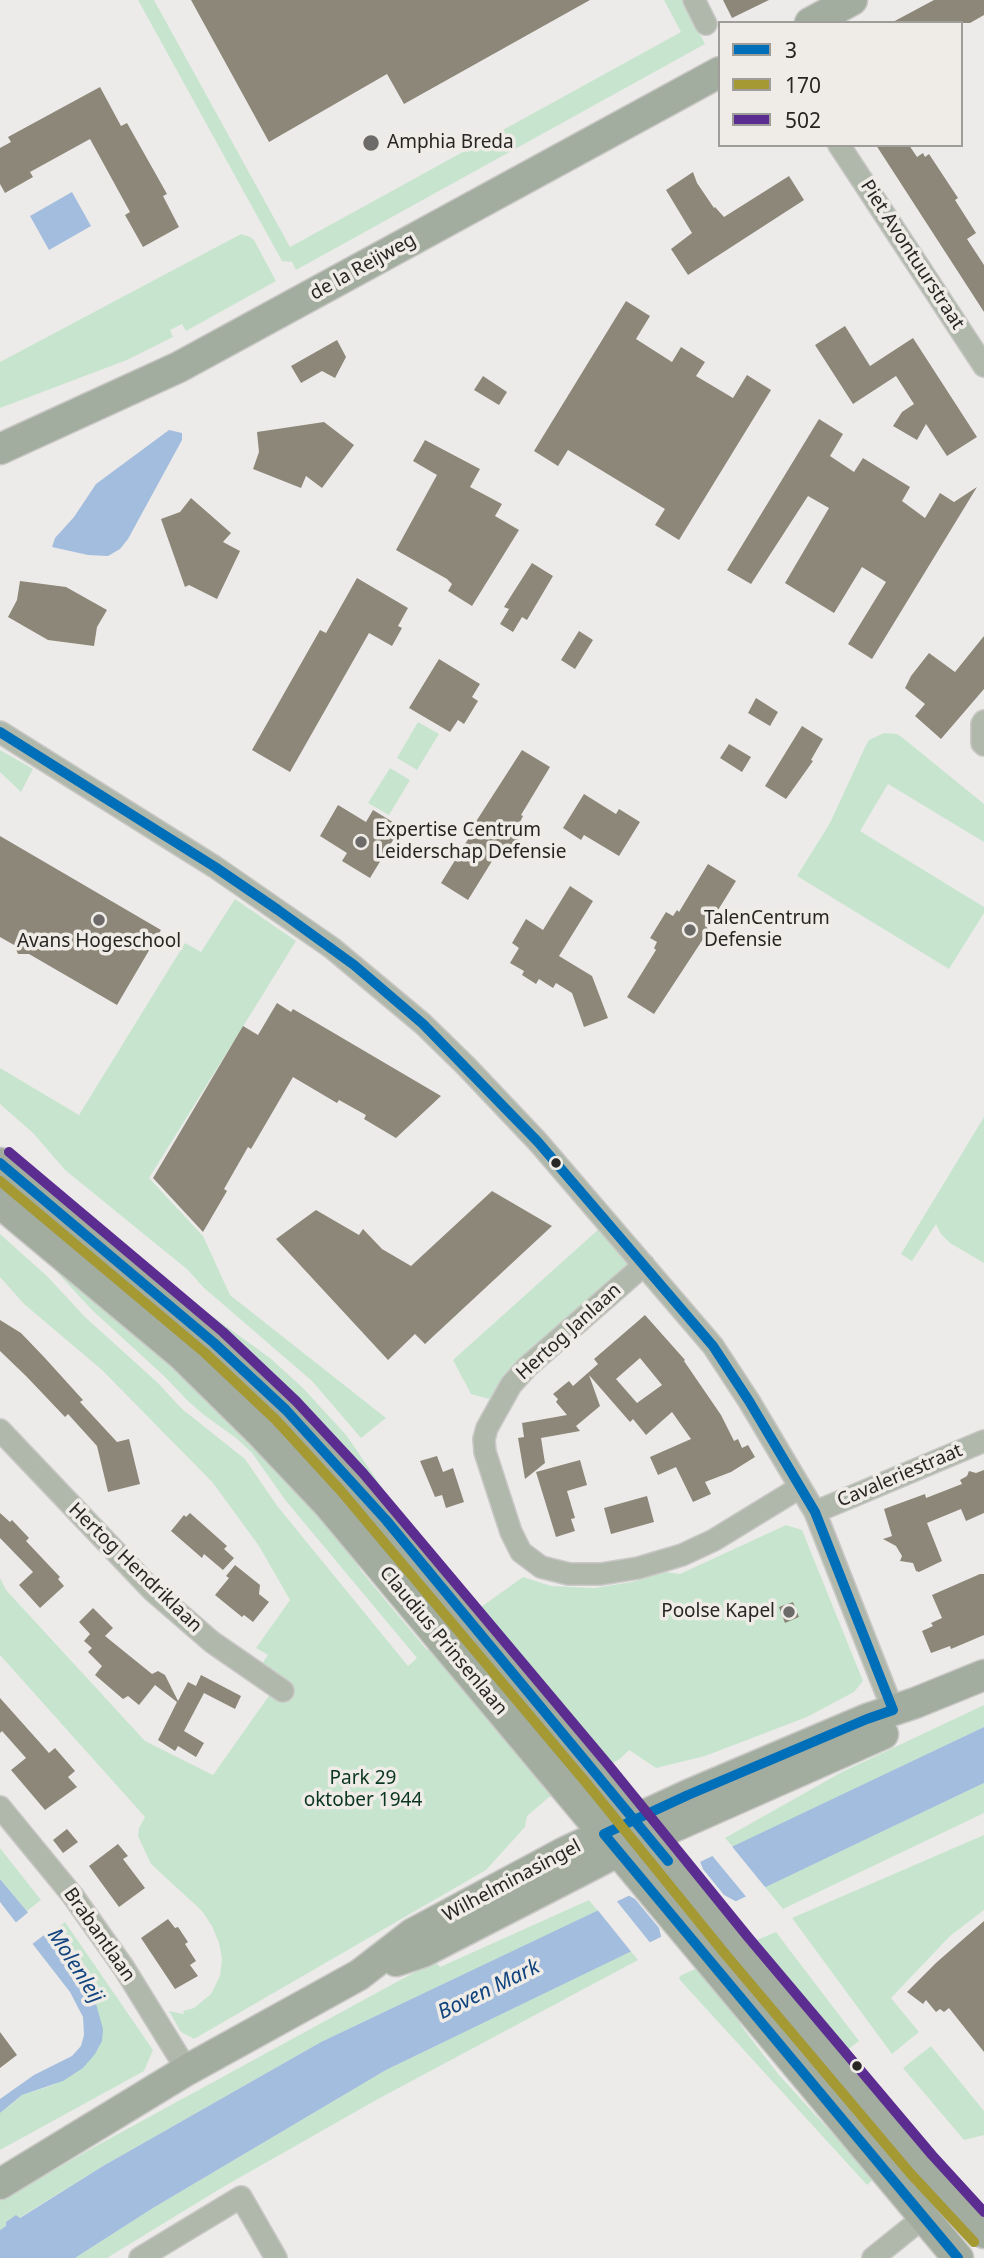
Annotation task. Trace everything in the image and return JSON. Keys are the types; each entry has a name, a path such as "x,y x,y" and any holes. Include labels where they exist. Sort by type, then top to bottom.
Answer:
{"main road":[{"path":"814,21 852,0"},
{"name":"de la Reijweg","path":"0,449 179,367 718,73"},
{"name":"Claudius Prinsenlaan","path":"0,1163 214,1343 286,1410 386,1520 716,1919 984,2233"},
{"name":"Claudius Prinsenlaan","path":"0,1203 182,1355 260,1431 328,1504 958,2258"},
{"name":"Wilhelminasingel","path":"0,2184 187,2070 359,1975 423,1952 611,1843 829,1735 984,1675"},
{"name":"Wilhelminasingel","path":"641,1829 984,1689"},
{"path":"924,2217 951,2196"}],"street":[{"path":"694,0 706,24"},
{"name":"Piet Avontuurstraat","path":"840,147 984,366"},
{"path":"983,744 984,721"},
{"path":"0,732 245,887 362,972 423,1024 538,1142 725,1363 749,1401 815,1511 893,1710"},
{"name":"Hertog Janlaan","path":"644,1265 527,1367 511,1385 487,1428 485,1452 511,1532 521,1552 536,1564 564,1573 601,1574 638,1568 702,1546 799,1488"},
{"name":"Hertog Hendriklaan","path":"0,1430 153,1591 212,1642 283,1691"},
{"name":"Cavaleriestraat","path":"815,1511 984,1441"},
{"name":"Brabantlaan","path":"0,1807 73,1896 124,1968 187,2070"},
{"path":"140,2258 241,2197 276,2258"},
{"path":"873,2258 924,2217"}],"green space":[{"path":"138,0 154,0 290,247 681,32 664,0 683,0 705,44 296,270 292,262 282,261"},
{"path":"241,234 254,240 276,281 186,331 182,324 170,330 173,337 127,360 0,408 0,362"},
{"path":"418,722 439,734 417,770 397,758"},
{"path":"884,733 897,734 903,738 984,804 984,842 888,784 860,831 984,907 984,913 949,969 797,876 830,823 869,740"},
{"path":"0,750 33,769 21,792 0,772"},
{"path":"390,768 410,780 389,815 368,803"},
{"path":"235,899 296,941 149,1178 203,1236 230,1295 386,1418 361,1438 312,1381 203,1287 188,1270 65,1170 33,1133 0,1104 0,1068 79,1115 185,943 201,952"},
{"path":"984,1117 984,1263 950,1243 936,1224 912,1261 901,1254"},
{"path":"600,1228 631,1265 489,1399 471,1394 453,1360"},
{"name":"Park 29 oktober 1944","path":"0,1234 47,1276 85,1317 158,1383 182,1409 245,1459 278,1507 408,1666 417,1658 286,1501 252,1453 189,1402 92,1310 32,1248 117,1312 313,1498 362,1572 427,1650 475,1612 129,1256 270,1358 304,1389 347,1436 419,1542 481,1607 523,1577 551,1586 594,1588 632,1582 666,1572 680,1574 786,1525 802,1530 863,1681 854,1692 807,1717 705,1756 656,1768 629,1750 620,1759 548,1798 527,1816 525,1827 486,1870 194,2039 181,2032 169,2011 184,2014 183,2011 194,2008 211,1994 220,1976 222,1959 212,1926 202,1911 151,1864 138,1836 145,1817 0,1655 0,1578 6,1590 145,1741 213,1775 278,1683 258,1670 268,1655 256,1648 290,1600 259,1546 213,1483 102,1370 24,1304 0,1277"},
{"path":"984,1705 984,1727 733,1847 725,1838 842,1772"},
{"path":"984,1783 984,1813 783,1909 765,1887"},
{"path":"984,1835 984,1910 950,1936 891,1998 919,2032 892,2054 792,1918"},
{"path":"0,1848 41,1900 27,1911 0,1879"},
{"path":"589,1900 598,1911 321,2042 103,2166 19,2218 16,2216 0,2230 0,2201 96,2146 435,1961 440,1967"},
{"path":"65,1922 153,2050 144,2071 0,2150 0,2113 22,2095 53,2085 83,2068 96,2004 47,1935"},
{"path":"776,1932 859,2041 846,2051 757,1940"},
{"path":"631,1951 638,1960 378,2099 223,2187 107,2258 75,2258 153,2208 386,2070"},
{"path":"701,1966 779,2075 874,2179 867,2185 679,1979"},
{"path":"931,2046 984,2111 984,2135 964,2140 903,2068"}],"water":[{"path":"72,192 91,226 49,250 30,216"},
{"path":"169,430 182,433 182,440 120,549 108,556 88,555 52,547 55,538 74,517 96,484"},
{"name":"Boven Mark","path":"984,1727 984,1783 386,2070 153,2208 75,2258 0,2258 0,2230 16,2215 20,2218 103,2166 321,2042"},
{"path":"0,1879 47,1935 96,2004 103,2029 102,2041 83,2068 63,2081 22,2095 0,2113 0,2099 34,2075 72,2056 81,2046 84,2035 83,2017 70,1992 0,1902"}],"pier":[{"path":"730,1844 767,1890 748,1899 710,1853"},
{"path":"699,1859 703,1869 724,1895 739,1903 662,1940 659,1928 635,1899 626,1894"},
{"path":"615,1899 652,1945 633,1954 596,1908"},
{"path":"31,1910 48,1932 31,1945 14,1924"}],"building":[{"path":"191,0 590,0 404,104 387,74 269,142"},
{"path":"723,0 769,0 732,18"},
{"path":"934,0 984,0 984,15 970,23 895,21"},
{"path":"100,87 121,126 127,123 167,194 163,196 179,227 143,247 125,215 130,212 90,139 30,172 33,177 5,193 0,184 0,148 11,142 8,137"},
{"path":"877,147 910,147 917,157 923,153 925,157 929,154 958,198 955,200 976,233 967,239 984,265 984,312"},
{"path":"693,172 714,208 724,217 789,176 804,200 688,275 671,249 692,233 666,190"},
{"path":"626,301 650,316 636,339 672,362 681,347 705,362 696,376 733,398 747,375 771,390 679,540 655,525 665,509 568,450 558,466 534,451"},
{"path":"845,326 870,366 913,338 977,437 947,456 926,424 917,440 893,426 902,412 914,404 896,376 853,404 815,345"},
{"path":"337,340 346,357 335,378 322,371 301,383 291,366"},
{"path":"483,376 507,392 499,405 474,390"},
{"path":"819,419 843,434 830,456 854,472 863,458 910,487 902,501 925,518 940,493 954,502 977,487 872,659 848,644 886,582 862,567 834,613 785,583 829,508 808,496 751,584 727,570"},
{"path":"324,422 354,445 322,488 306,476 301,488 253,469 259,452 257,432"},
{"path":"425,440 480,469 470,487 502,504 495,516 519,530 472,606 448,591 452,584 447,579 396,550 437,475 413,461"},
{"path":"191,498 231,533 223,542 240,551 217,599 189,585 185,587 161,519 180,512"},
{"path":"532,563 553,576 527,620 522,617 513,632 500,624 509,609 504,607"},
{"path":"357,578 408,608 398,626 402,628 392,646 369,633 290,772 252,750 320,630 326,633"},
{"path":"20,581 66,587 107,610 97,627 94,646 48,640 8,617 17,600"},
{"path":"579,631 593,640 575,669 561,660"},
{"path":"984,636 984,689 941,739 915,716 925,704 905,688 929,653 955,672"},
{"path":"439,659 480,684 472,697 478,701 464,724 458,720 450,732 409,708"},
{"path":"756,698 778,712 770,726 748,713"},
{"path":"802,726 823,739 811,760 813,761 786,799 765,786"},
{"path":"729,744 751,757 742,772 720,758"},
{"path":"522,750 550,767 521,815 523,816 520,822 527,826 510,853 503,849 500,854 497,853 468,900 441,883 470,836 468,834"},
{"path":"584,794 616,814 619,809 640,822 619,856 584,835 581,840 563,828"},
{"path":"338,805 366,822 373,810 401,827 370,878 342,861 347,853 320,836"},
{"path":"0,836 161,930 117,1005 29,954 18,954 14,945 0,937"},
{"path":"708,864 736,881 707,928 709,930 654,1014 627,997 656,950 654,948 657,942 650,938 666,912 673,916 677,910 679,912"},
{"path":"570,886 593,901 559,956 592,976 608,1018 584,1027 572,993 556,983 553,988 539,979 536,984 522,975 524,971 510,963 519,948 512,943 526,919 543,930"},
{"path":"277,1003 291,1012 293,1009 441,1096 396,1138 364,1119 366,1115 339,1100 337,1103 293,1077 251,1149 248,1147 203,1232 153,1178 243,1026 258,1035"},
{"path":"492,1191 552,1226 425,1344 415,1334 388,1360 276,1239 316,1210 359,1235 363,1229 382,1249 411,1266"},
{"path":"645,1315 685,1360 721,1415 734,1441 738,1439 742,1448 748,1445 755,1457 731,1472 705,1482 711,1494 693,1502 676,1467 658,1475 650,1457 691,1439 672,1412 646,1435 633,1419 630,1422 589,1375 600,1406 576,1426 580,1431 541,1438 545,1463 525,1479 518,1438 524,1437 522,1423 567,1415 553,1394 569,1381 573,1386 598,1364 594,1359","holes":["640,1358 662,1385 637,1403 616,1379"]},
{"path":"0,1320 21,1333 83,1400 80,1402 117,1442 129,1439 140,1484 108,1492 97,1446 68,1414 65,1417 0,1351"},
{"path":"437,1456 443,1472 453,1468 464,1502 446,1508 442,1495 435,1497 420,1461"},
{"path":"580,1460 587,1485 567,1491 575,1518 571,1519 575,1531 556,1537 536,1472"},
{"path":"984,1470 984,1513 966,1521 961,1509 927,1523 942,1561 919,1572 913,1563 900,1561 902,1556 896,1546 883,1539 892,1536 884,1509 925,1494 926,1498 962,1484 960,1480 967,1476 969,1471 976,1473"},
{"path":"647,1496 654,1522 611,1534 604,1508"},
{"path":"0,1513 10,1522 12,1520 29,1538 26,1541 60,1577 58,1579 64,1586 40,1608 19,1585 33,1572 0,1538"},
{"path":"190,1513 227,1546 224,1549 234,1558 223,1570 204,1554 202,1558 171,1531 184,1515 186,1517"},
{"path":"235,1565 260,1585 259,1594 269,1602 253,1622 244,1615 242,1617 215,1595 229,1578 226,1576"},
{"path":"984,1574 984,1635 951,1649 950,1646 931,1653 922,1631 942,1618 932,1595"},
{"name":"Poolse Kapel","path":"793,1602 799,1617 785,1623 779,1607"},
{"path":"93,1608 113,1628 105,1636 152,1674 158,1671 165,1675 178,1701 188,1682 196,1686 201,1675 241,1696 235,1709 204,1693 184,1731 204,1743 196,1757 178,1746 175,1751 158,1740 177,1702 155,1685 139,1705 128,1696 123,1699 95,1675 102,1666 88,1652 92,1648 84,1641 90,1634 79,1622"},
{"path":"0,1698 49,1753 55,1748 75,1771 68,1777 77,1787 45,1810 11,1770 26,1758 2,1731 0,1733"},
{"path":"67,1829 78,1842 63,1853 53,1840"},
{"path":"118,1844 128,1856 123,1859 145,1888 119,1907 89,1866"},
{"path":"168,1919 175,1928 178,1927 188,1942 185,1944 196,1961 190,1965 198,1976 175,1989 141,1938"},
{"path":"984,1921 984,2052 949,2008 944,2012 940,2009 936,2012 926,2000 923,2004 907,1992"},
{"path":"0,2032 17,2055 0,2068"}],"transit line":[{"name":"3","path":"0,732 215,867 278,910 354,965 423,1024 538,1142 713,1346 749,1401 815,1512 893,1710 688,1795 604,1834 958,2258"},
{"name":"502","path":"9,1152 223,1332 296,1401 363,1473 610,1767 748,1937 932,2155 984,2212"},
{"name":"3","path":"0,1163 214,1343 286,1410 386,1520 668,1861"},
{"name":"170","path":"0,1181 205,1353 276,1420 341,1491 910,2173 974,2242"}],"place":[{"name":"Amphia Breda","path":"371,143"},
{"name":"Expertise Centrum Leiderschap Defensie","path":"361,842"},
{"name":"Avans Hogeschool","path":"99,920"},
{"name":"TalenCentrum Defensie","path":"690,930"},
{"name":"Poolse Kapel","path":"789,1612"}],"water label":[{"name":"Molenleij","path":"75,1966"}]}
